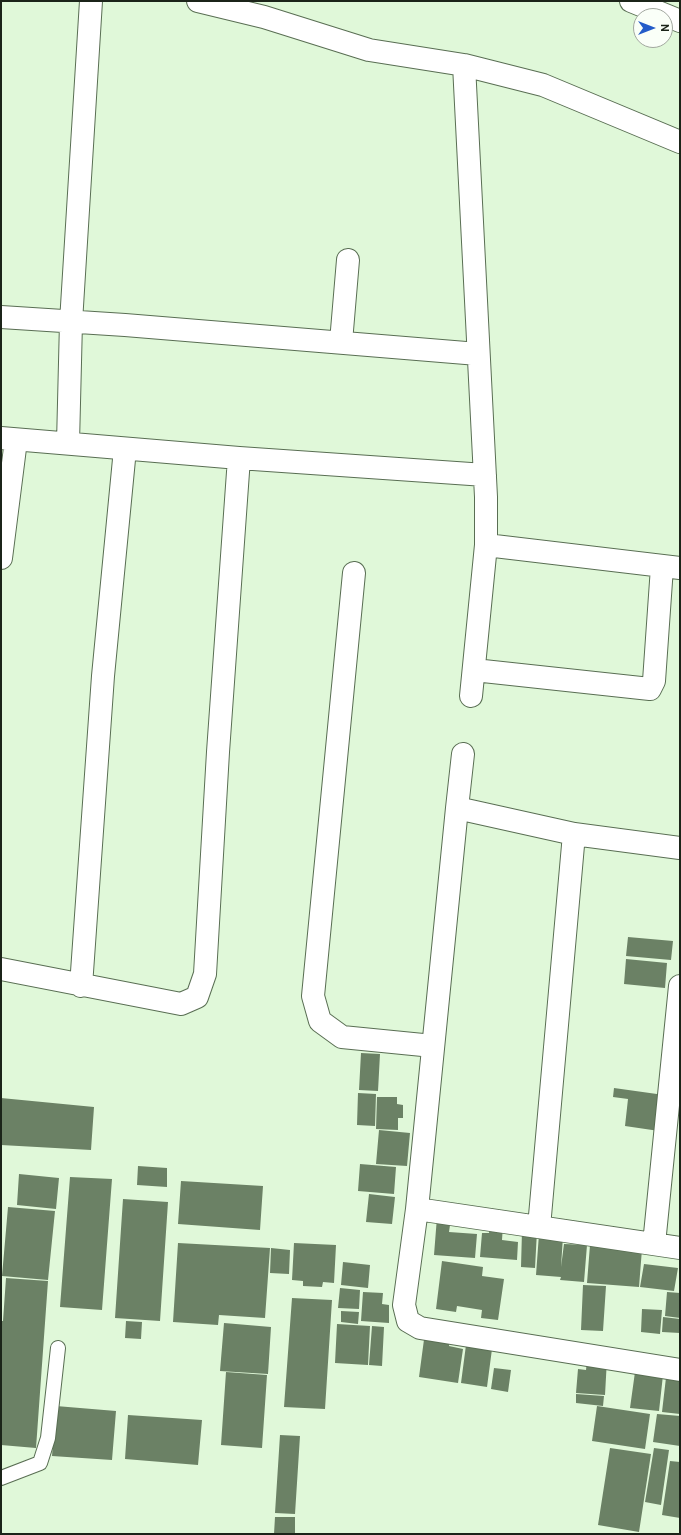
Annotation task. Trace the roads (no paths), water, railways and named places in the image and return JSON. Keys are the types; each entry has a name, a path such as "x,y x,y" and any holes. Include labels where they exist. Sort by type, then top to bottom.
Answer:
{"street":[{"path":"68,443 71,322 91,1"},
{"path":"198,1 264,17 369,50 464,65 543,85 680,142"},
{"path":"631,1 680,22"},
{"path":"464,65 485,475 486,545 471,696"},
{"path":"341,342 348,260"},
{"path":"1,317 341,342 478,354"},
{"path":"1,558 9,439 239,458 485,475"},
{"path":"81,986 103,676 125,449"},
{"path":"1,969 81,986 181,1004 197,997 205,974 239,458"},
{"path":"474,670 650,689 654,681 671,568 486,545"},
{"path":"354,573 313,996 320,1021 342,1037 433,1046"},
{"path":"463,754 418,1209 404,1305 408,1321 420,1328 680,1370"},
{"path":"457,808 574,834 680,848"},
{"path":"539,1227 574,834"},
{"path":"654,1244 680,986"},
{"path":"418,1209 680,1248"}],"lane":[{"path":"1,1478 40,1463 48,1438 58,1348"}]}
